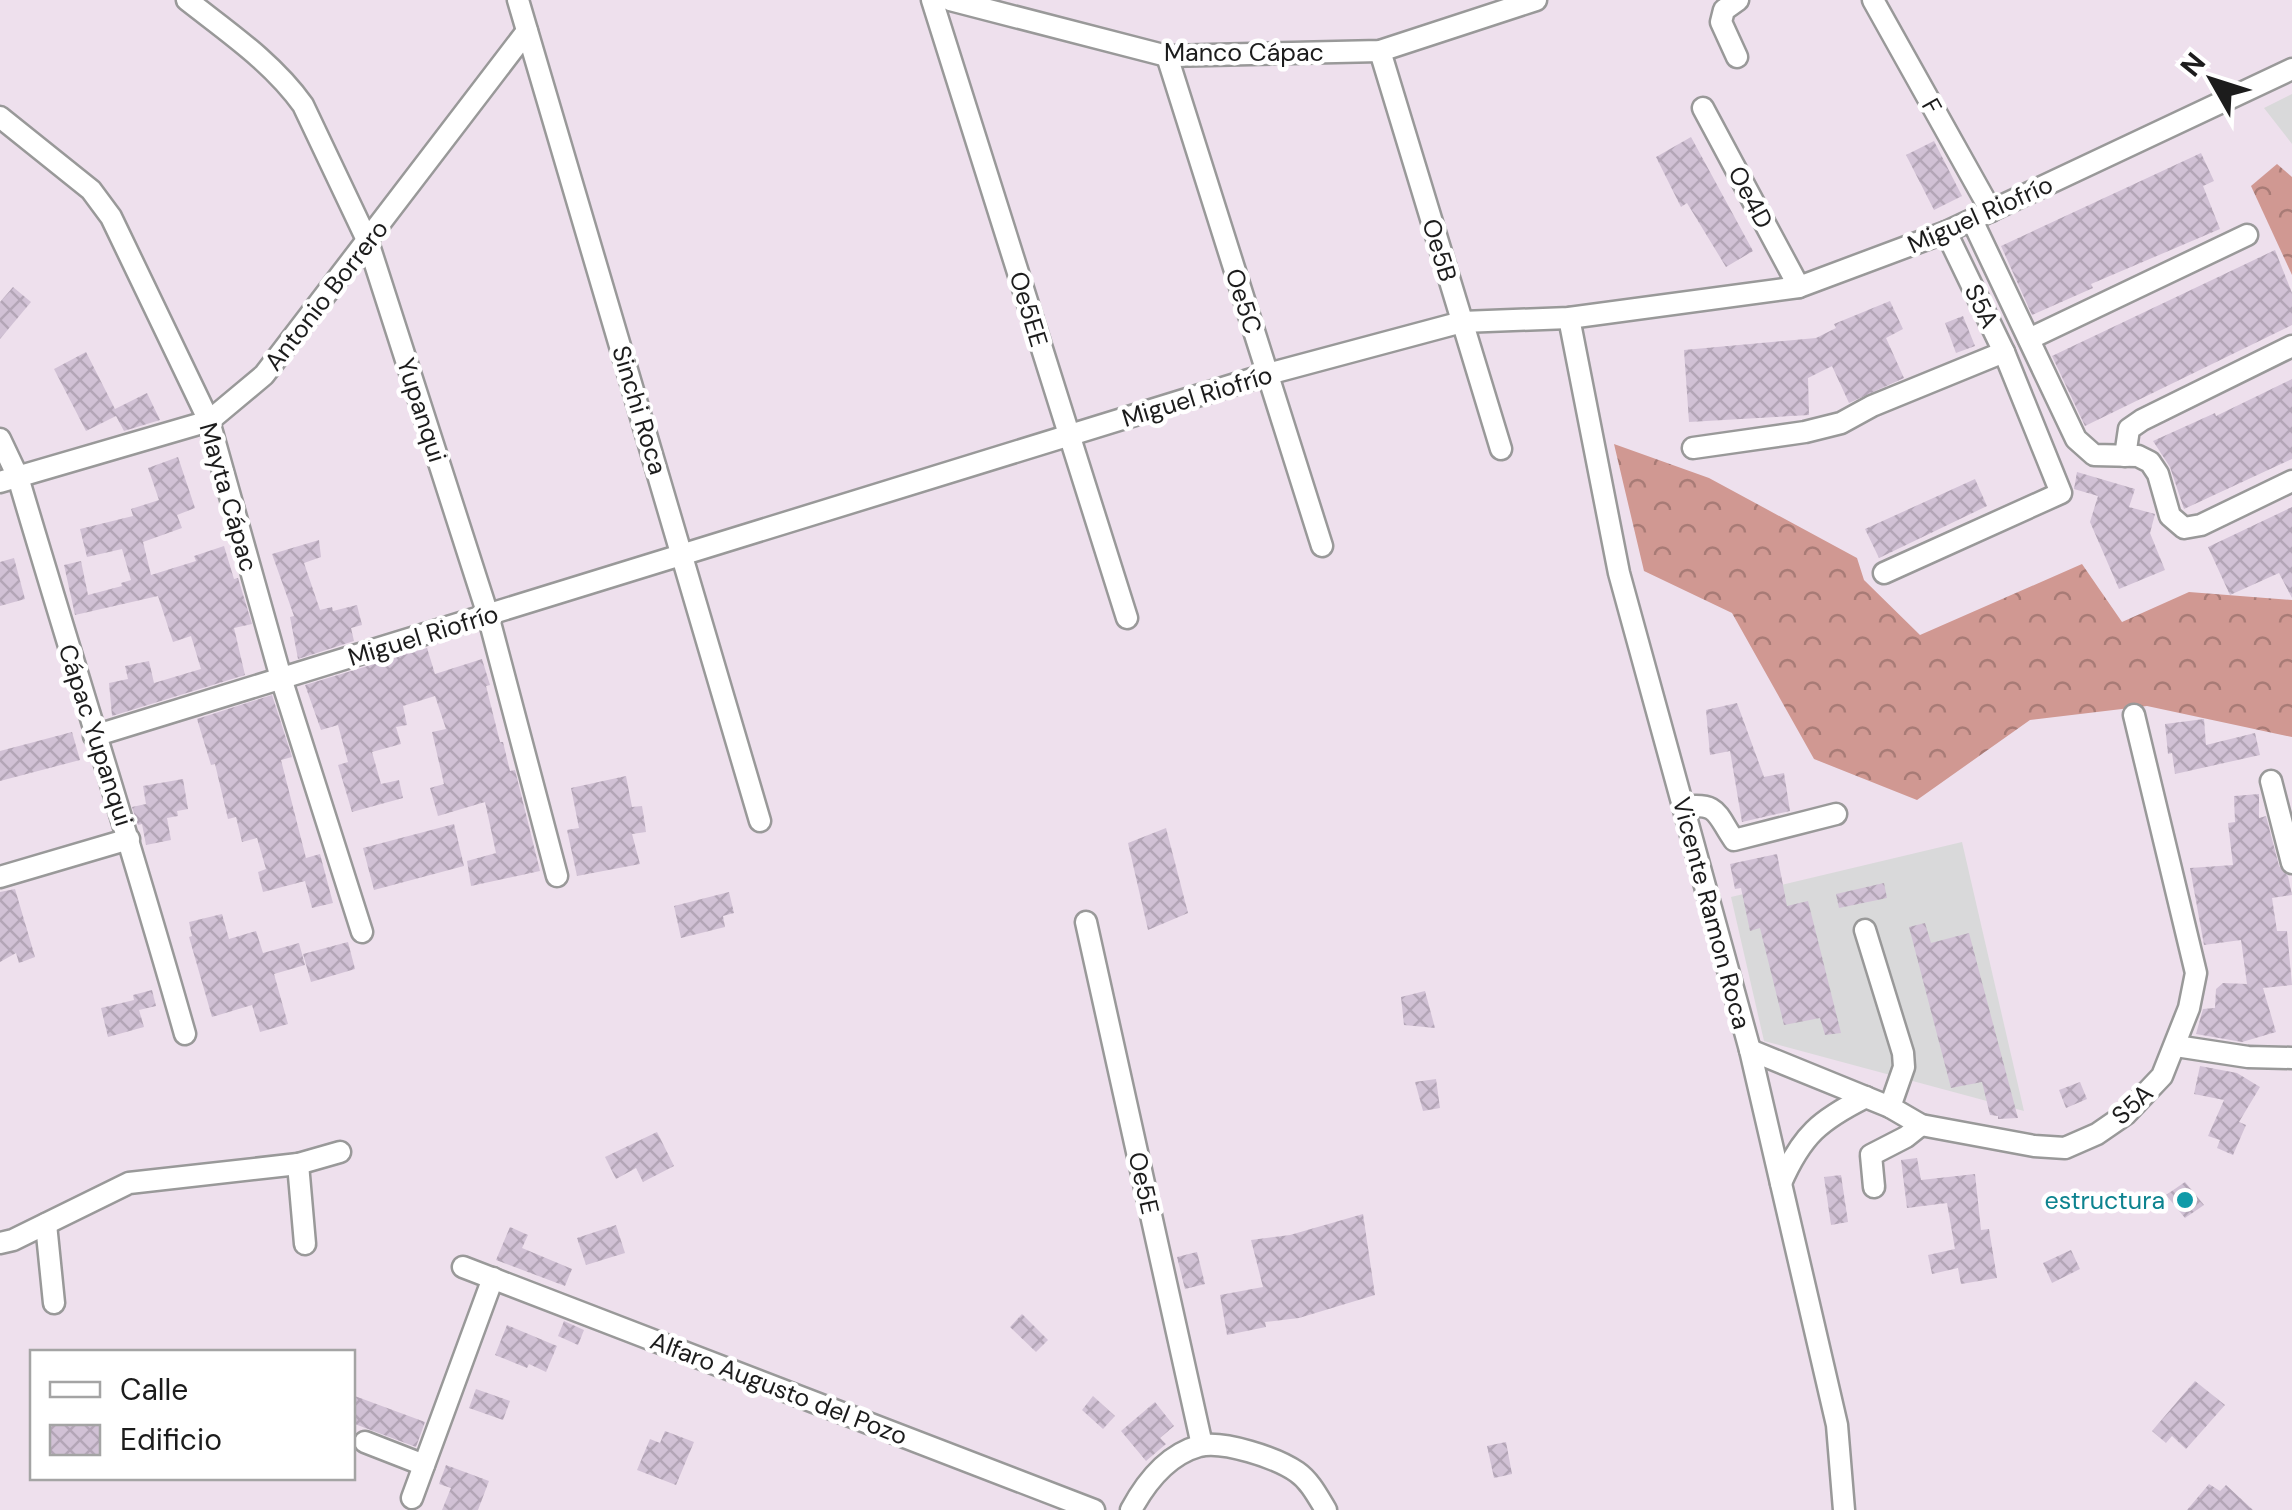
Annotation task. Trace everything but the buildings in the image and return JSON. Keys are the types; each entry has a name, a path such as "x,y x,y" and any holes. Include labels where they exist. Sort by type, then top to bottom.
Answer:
{"street":[{"name":"Yupanqui","path":"187,0 271,65 290,87 303,106 368,242 488,614 557,876"},
{"name":"Sinchi Roca","path":"518,0 760,821"},
{"name":"Oe5EE","path":"932,0 1127,618"},
{"name":"Manco Cápac","path":"950,0 1166,56 1380,51 1536,0"},
{"path":"1737,57 1721,22 1724,10 1738,0"},
{"name":"F","path":"1873,0 1982,216 2029,339 2076,439 2094,455 2125,456"},
{"name":"Antonio Borrero","path":"9,480 209,421 264,376 526,31"},
{"name":"Oe5B","path":"1380,51 1500,449"},
{"name":"Oe5C","path":"1166,56 1322,546"},
{"name":"Miguel Riofrío","path":"94,736 1268,374 1462,322 1569,318 1799,287 1946,232 2291,71"},
{"name":"Oe4D","path":"1703,108 1799,287"},
{"name":"Mayta Cápac","path":"0,117 91,190 112,217 209,421 281,678 362,932"},
{"name":"S5A","path":"1884,573 2061,493 2004,352 1946,232"},
{"path":"2029,339 2248,236"},
{"name":"Vicente Ramon Roca","path":"1569,318 1619,573 1750,1050 1837,1425 1844,1510"},
{"path":"2292,346 2142,420 2129,429 2125,456 2138,456 2150,462 2158,474 2170,516 2184,528 2201,526 2292,481"},
{"path":"1693,448 1805,432 1840,423 2004,352"},
{"name":"Cápac Yupanqui","path":"0,439 9,480 129,838 185,1034"},
{"name":"S5A","path":"1750,1050 1890,1107 1921,1125 2034,1146 2065,1148 2097,1134 2126,1114 2162,1076 2176,1046 2196,973 2134,715"},
{"path":"2271,781 2292,862"},
{"path":"1683,807 1711,807 1734,840 1836,814"},
{"path":"0,877 129,838"},
{"name":"Oe5E","path":"1086,922 1202,1445"},
{"path":"1864,930 1904,1053 1904,1067 1890,1107"},
{"path":"2176,1046 2248,1057 2292,1058"},
{"path":"1781,1183 1792,1156 1810,1131 1831,1114 1866,1097"},
{"path":"1874,1187 1871,1155 1906,1138 1921,1125"},
{"path":"0,1243 129,1183 298,1164 340,1152"},
{"path":"298,1164 305,1244"},
{"path":"46,1224 54,1303"},
{"name":"Alfaro Augusto del Pozo","path":"463,1267 1094,1510"},
{"path":"412,1498 493,1278"},
{"path":"365,1442 424,1465"},
{"path":"1131,1510 1152,1477 1165,1465 1202,1445 1255,1454 1299,1473 1326,1510"}],"shaded area":[{"path":"2292,94 2292,144 2264,108"},
{"path":"1962,842 2024,1111 1764,1041 1731,897"}],"green space":[{"path":"2277,164 2292,177 2292,275 2251,186"},
{"path":"1614,444 1709,478 1857,558 1864,580 1920,635 2082,564 2122,622 2189,592 2292,600 2292,737 2147,706 2030,720 1917,800 1814,759 1732,613 1644,571"}],"place":[{"name":"estructura","path":"2185,1200"}]}
